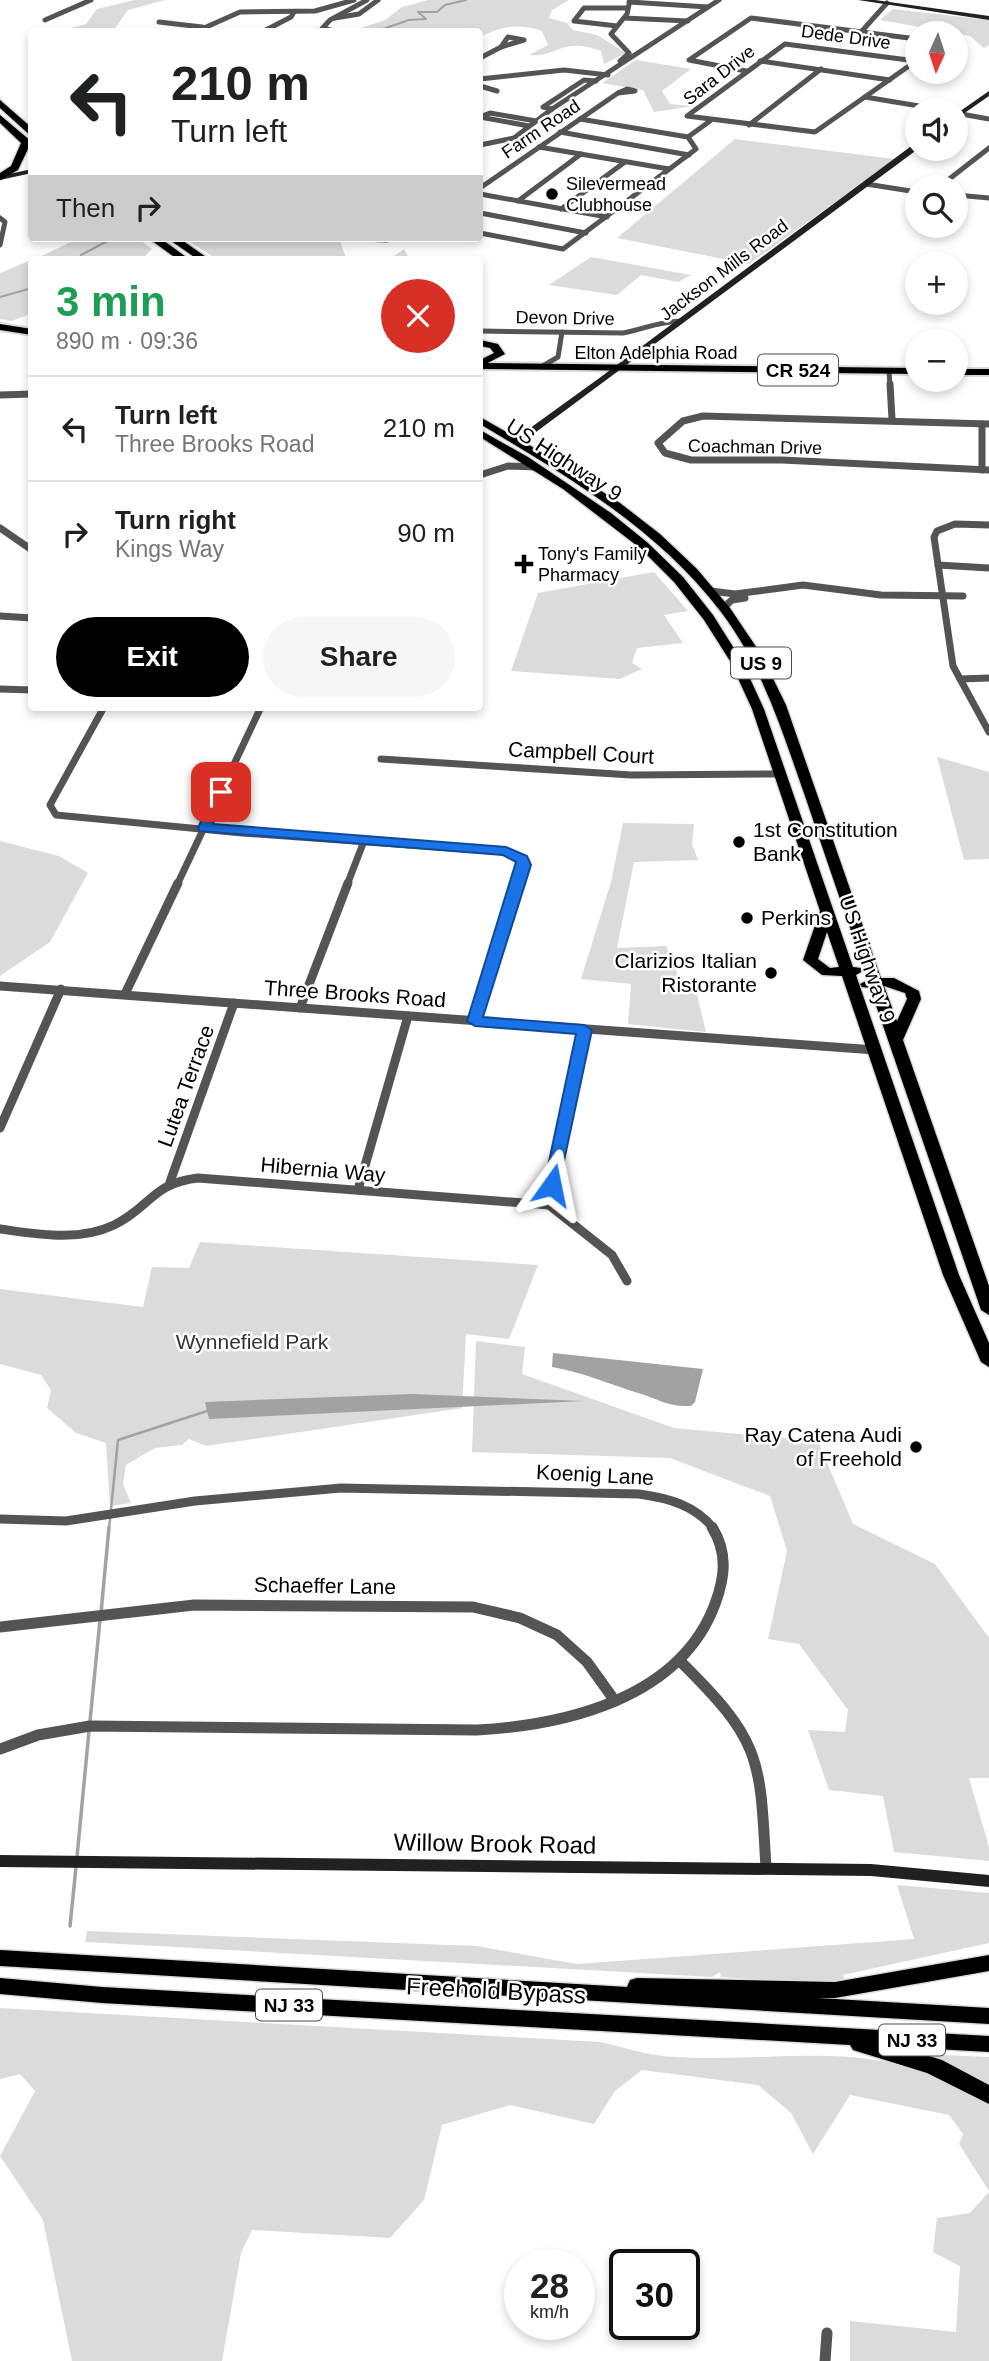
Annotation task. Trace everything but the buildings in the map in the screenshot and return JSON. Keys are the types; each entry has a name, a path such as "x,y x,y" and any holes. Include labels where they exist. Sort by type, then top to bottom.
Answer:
{"highway":[{"path":"0,103 28,138"},
{"path":"0,118 28,139"},
{"path":"0,179 18,171 28,146"},
{"path":"159,242 180,256"},
{"path":"178,242 199,256"},
{"path":"483,344 494,346 500,355 483,365"},
{"name":"US Highway 9","path":"483,422 540,468 600,508 638,539 669,568 707,612 724,638 751,690 951,1275 989,1362"},
{"name":"US Highway 9","path":"483,434 576,475 651,531 711,591 758,657 780,705 989,1310"},
{"path":"827,911 810,960 827,972 849,973 859,970 867,960"},
{"path":"856,996 865,985 875,981 902,984 914,995 895,1042"},
{"name":"Freehold Bypass","path":"0,1958 989,2016"},
{"path":"516,1990 535,1983 835,1990 989,1963"},
{"name":"Freehold Bypass","path":"0,1986 102,1995 989,2044"},
{"path":"834,2036 934,2066 989,2095"}],"main road":[{"path":"861,0 989,18"},
{"path":"968,107 989,93"},
{"name":"Jackson Mills Road","path":"511,445 905,155"},
{"path":"18,171 28,172"},
{"path":"0,327 28,331"},
{"path":"636,355 642,362 659,368"},
{"name":"Elton Adelphia Road","path":"483,366 905,371"},
{"path":"585,368 597,374 601,381"},
{"path":"968,372 989,372"},
{"name":"Willow Brook Road","path":"0,1861 896,1871 989,1881"}],"street":[{"path":"159,22 204,28 240,12 328,9 354,0"},
{"path":"323,28 333,18 367,0"},
{"path":"333,18 359,13 378,0"},
{"path":"483,143 512,139 552,109 608,75 719,0"},
{"path":"45,20 85,1"},
{"path":"617,26 574,21 584,8 629,3 708,7"},
{"path":"629,3 624,18 611,36 627,50 646,49"},
{"path":"862,31 887,3"},
{"path":"270,28 291,17 294,12"},
{"path":"624,18 688,21"},
{"path":"746,71 689,60 748,18 905,37"},
{"name":"Dede Drive","path":"774,51 792,43 905,59"},
{"path":"483,56 500,47"},
{"path":"483,79 552,72 600,71 628,55 627,50"},
{"name":"Sara Drive","path":"710,121 687,115 774,51"},
{"path":"760,61 890,80"},
{"path":"552,72 554,66 578,66"},
{"path":"749,125 821,69"},
{"path":"710,121 813,132 905,69"},
{"path":"600,71 608,75"},
{"path":"552,109 542,107 583,79 596,81"},
{"path":"483,87 497,91 483,92"},
{"name":"Farm Road","path":"483,186 618,93"},
{"path":"865,97 905,104"},
{"path":"483,116 490,113 536,121"},
{"path":"968,116 989,119"},
{"path":"483,118 530,126"},
{"path":"483,234 563,249 689,155 695,147 688,137 580,119"},
{"name":"Sara Drive","path":"688,137 710,121"},
{"path":"560,132 689,155"},
{"path":"539,147 669,169"},
{"path":"954,175 989,148"},
{"path":"518,201 581,154"},
{"path":"561,209 625,162"},
{"path":"866,184 905,190"},
{"path":"483,195 607,217"},
{"path":"968,196 989,198"},
{"path":"483,214 586,233"},
{"path":"0,218 5,222 0,245"},
{"name":"Devon Drive","path":"483,331 623,333 660,323 677,324"},
{"path":"541,368 558,357 562,332"},
{"path":"558,357 574,368"},
{"path":"889,371 892,419"},
{"path":"0,394 28,394"},
{"name":"Coachman Drive","path":"985,470 782,460 691,460 669,455 658,446 662,438 679,424 703,416 892,419 986,424"},
{"path":"985,470 986,424"},
{"path":"508,466 511,460 511,445"},
{"path":"483,474 508,466 540,468"},
{"path":"989,526 955,524 937,531 934,537 952,662 989,732"},
{"path":"0,528 28,547"},
{"path":"938,565 989,568"},
{"path":"711,591 735,594 803,585 881,594 963,599"},
{"path":"724,607 739,598 804,590 880,600 943,598"},
{"path":"0,615 28,618"},
{"path":"960,680 989,678"},
{"path":"0,689 28,690"},
{"path":"102,711 50,805 51,810 63,817 506,852 523,859 524,865 475,1021"},
{"path":"125,994 259,711"},
{"name":"Campbell Court","path":"381,759 659,775 727,777 780,774"},
{"path":"300,1008 363,841"},
{"name":"Three Brooks Road","path":"0,986 875,1051"},
{"path":"0,1128 61,989"},
{"name":"Lutea Terrace","path":"170,1182 234,1003"},
{"path":"358,1190 408,1016"},
{"path":"584,1030 549,1205 612,1255 627,1281"},
{"name":"Hibernia Way","path":"170,1182 212,1178 549,1205"},
{"path":"0,1229 63,1235 93,1232 125,1219 155,1190 170,1182"},
{"name":"Koenig Lane","path":"0,1519 65,1521 195,1500 341,1488 440,1488 657,1496 698,1513 715,1530 722,1552 722,1580 712,1614 705,1629 680,1661 643,1687 566,1719 501,1729 90,1726 38,1735 0,1749"},
{"name":"Schaeffer Lane","path":"0,1627 194,1605 473,1607 516,1616 567,1641 588,1660 615,1700"},
{"path":"680,1661 731,1714 750,1745 758,1774 766,1869"},
{"path":"825,2361 827,2333"}],"green space":[{"path":"135,0 165,0 128,10 115,28 71,28 86,24 97,9"},
{"path":"428,0 569,0 552,10 549,18 567,23 573,30 597,35 626,53 604,64 601,51 588,47 568,46 547,54 529,55 548,45 542,31 518,26 495,30 483,36 483,28 361,28 385,20 402,7"},
{"path":"893,9 989,20 989,45 984,48 968,36 968,21 905,21 905,24 880,20"},
{"path":"636,60 691,69 662,91 670,104 694,106 654,112 643,90 602,83"},
{"path":"735,139 895,159 749,264 617,238"},
{"path":"71,242 142,242 152,249 145,256 41,256"},
{"path":"190,242 340,242 345,256 277,256 212,256"},
{"path":"404,249 408,256 394,256"},
{"path":"591,257 691,275 678,282 641,275 617,295 549,285"},
{"path":"28,261 28,315 11,321 0,319 0,273"},
{"path":"654,572 688,611 664,615 683,643 637,648 632,663 642,669 620,679 511,671 538,593"},
{"path":"937,757 989,772 989,859 964,860"},
{"path":"623,823 694,824 692,844 698,860 634,862 617,948 666,946 684,990 696,990 706,1032 628,1024 631,984 581,979 611,882"},
{"path":"0,841 59,856 88,873 50,942 0,976"},
{"name":"Wynnefield Park","path":"200,1242 538,1265 509,1339 466,1334 462,1408 206,1446 189,1439 182,1445 155,1448 126,1465 123,1484 131,1503 110,1506 106,1443 76,1433 47,1408 51,1390 41,1375 0,1364 0,1289 143,1307 152,1267 189,1268"},
{"path":"476,1341 525,1347 522,1374 674,1428 818,1441 853,1524 935,1564 989,1638 989,1778 969,1778 989,1847 989,1861 894,1852 883,1796 829,1790 808,1730 845,1732 848,1710 799,1644 768,1639 787,1551 770,1496 670,1458 472,1452"},
{"path":"897,1885 989,1893 989,1943 843,1975 848,1985 721,1977 720,1972 712,1977 85,1942 87,1931 476,1946 577,1964 914,1939"},
{"path":"0,2008 600,2042 674,2057 815,2056 884,2062 918,2070 952,2084 977,2096 989,2106 989,2191 959,2144 963,2134 949,2115 850,2095 813,2154 791,2113 758,2085 642,2070 615,2091 594,2124 510,2105 442,2125 424,2200 390,2238 252,2230 241,2253 222,2361 72,2361 43,2220 0,2156 35,2091 20,2074 0,2079"},
{"path":"920,2054 989,2057 989,2087"},
{"path":"989,2192 989,2361 850,2361 850,2321 956,2332 960,2266 933,2252 937,2218 970,2213"}],"shaded area":[{"path":"553,1353 703,1369 695,1402 691,1406 676,1405 552,1367"},
{"path":"413,1394 584,1401 209,1419 205,1402"}],"waterway":[{"path":"386,28 409,20 426,19 418,12 437,12 445,5 466,0"},
{"path":"81,256 105,242"},
{"path":"0,297 28,289"},
{"path":"109,1529 118,1440 207,1411"},
{"path":"101,1613 109,1527"},
{"path":"90,1721 100,1620"},
{"path":"77,1857 89,1731"},
{"path":"70,1926 76,1867"}],"place":[{"name":"Silevermead Clubhouse","path":"552,194"},
{"name":"Tony's Family Pharmacy","path":"524,564"},
{"name":"1st Constitution Bank","path":"739,842"},
{"name":"Perkins","path":"747,918"},
{"name":"Clarizios Italian Ristorante","path":"771,973"},
{"name":"Ray Catena Audi of Freehold","path":"916,1447"}],"route":[{"path":"221,792 205,828 506,852 523,859 524,865 475,1021 584,1030 552,1185"}]}
